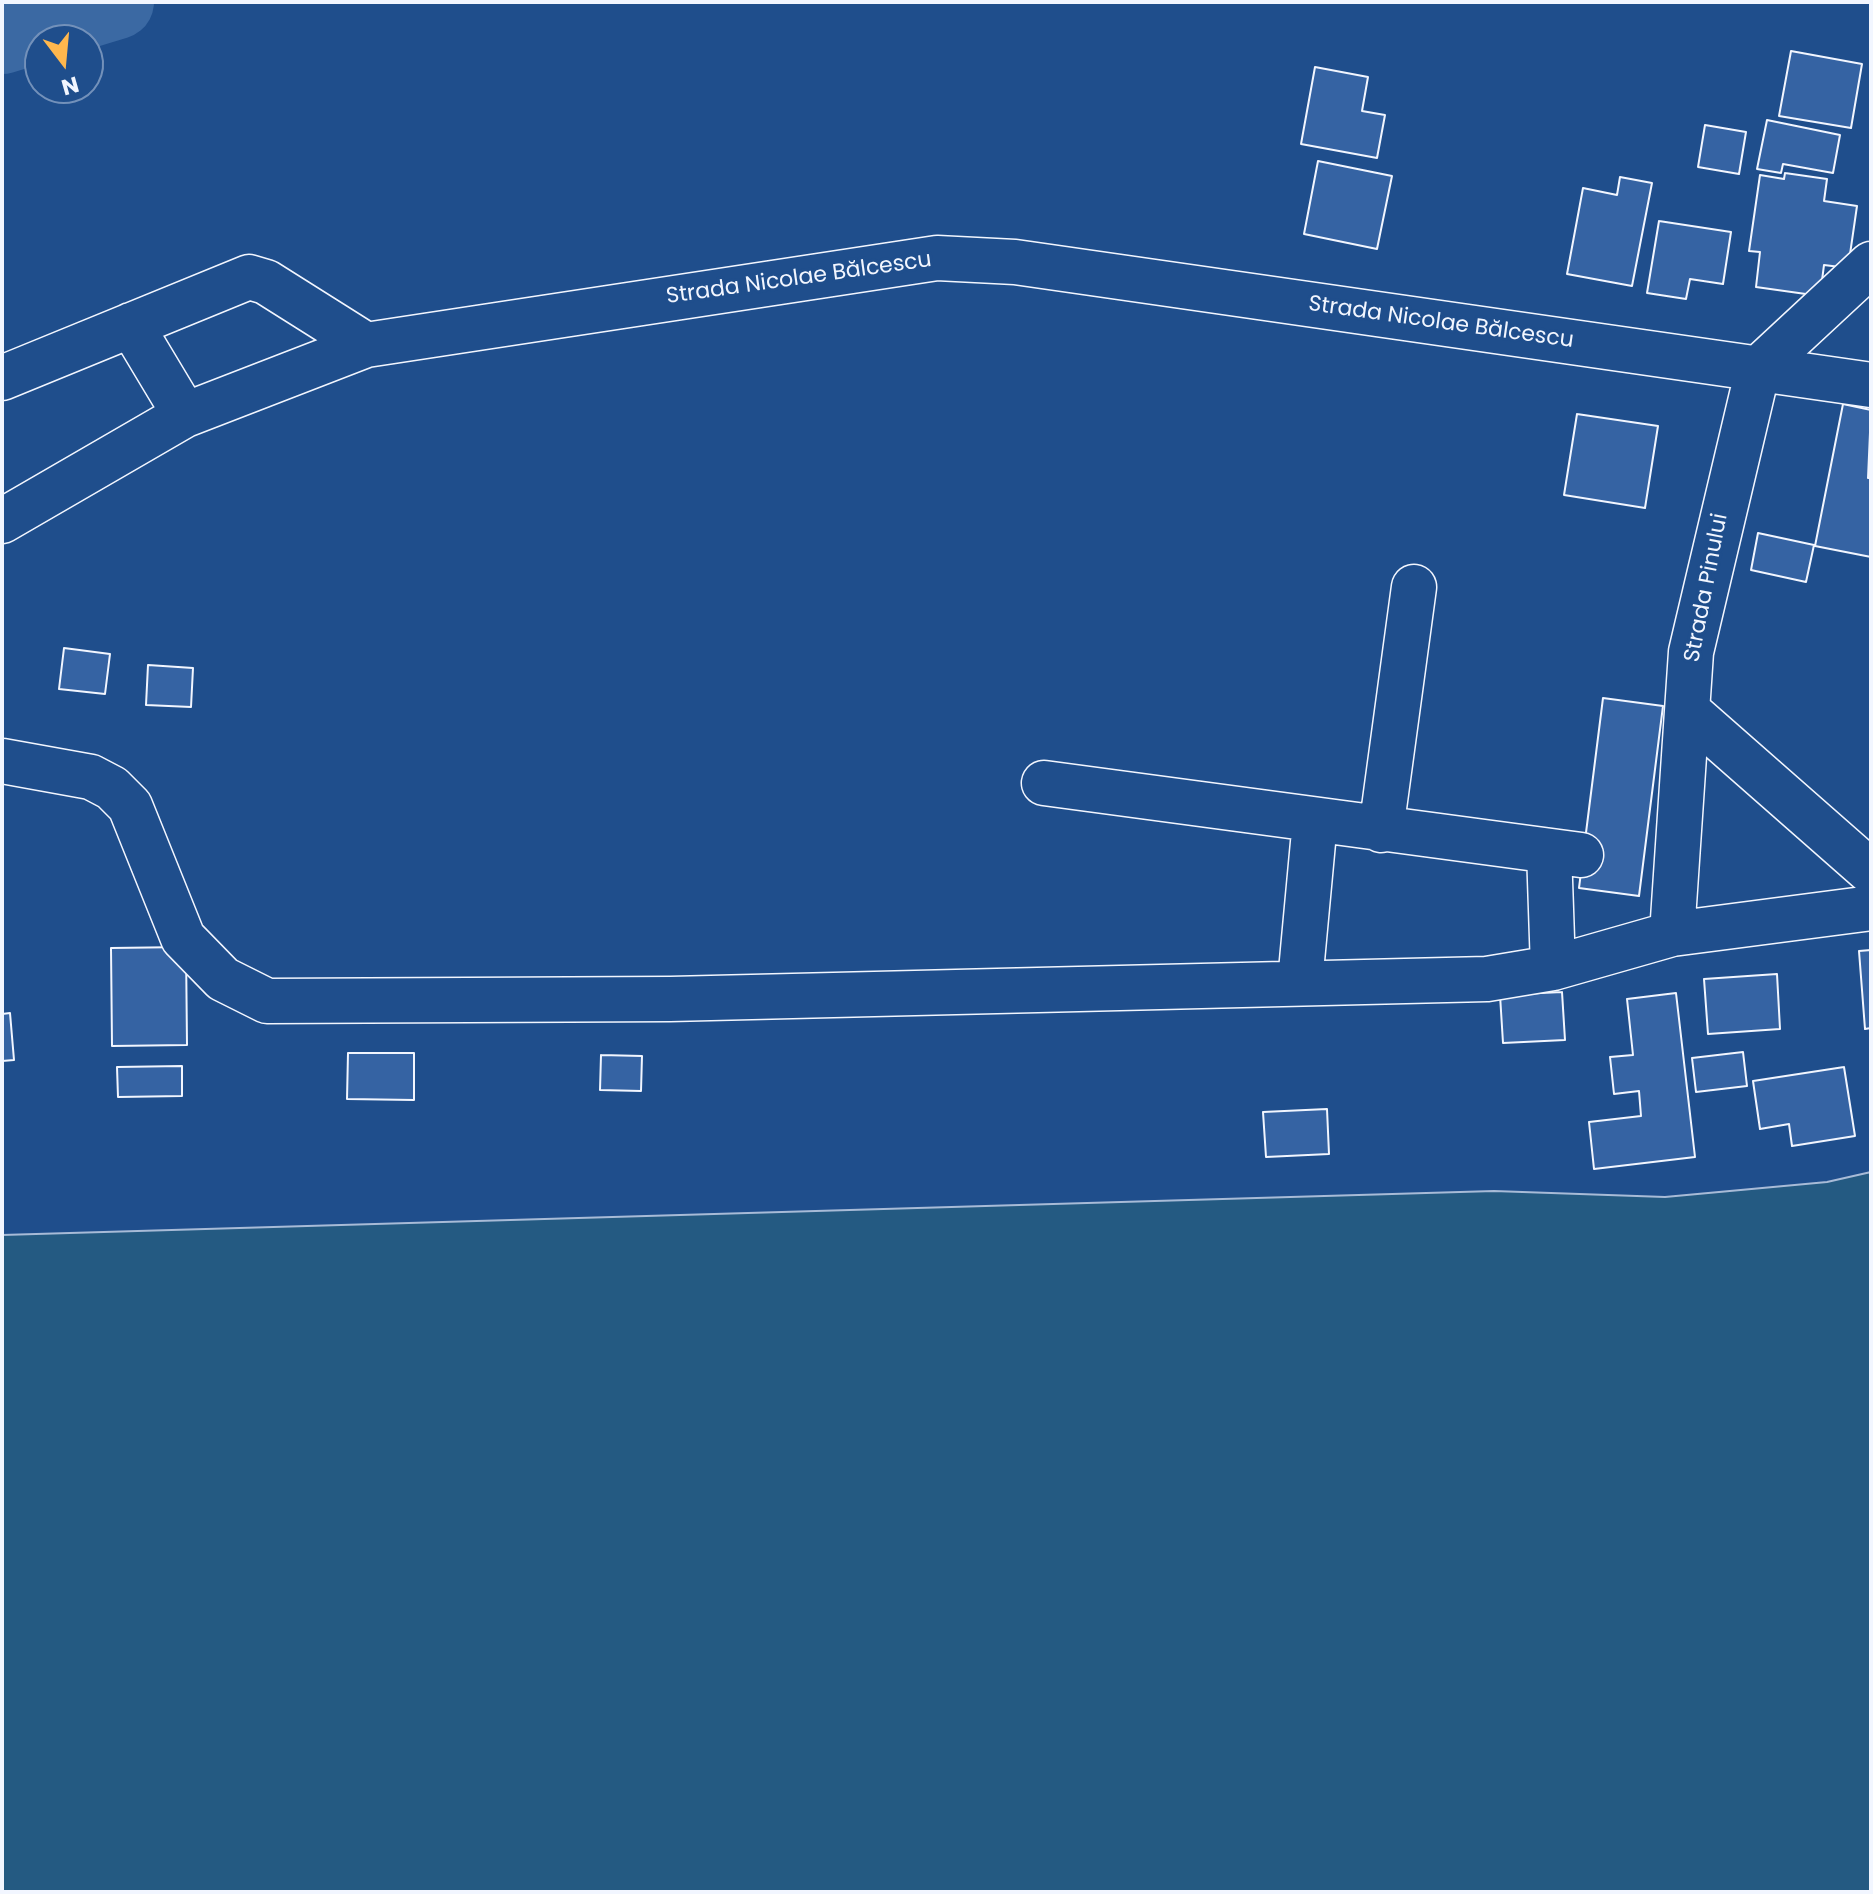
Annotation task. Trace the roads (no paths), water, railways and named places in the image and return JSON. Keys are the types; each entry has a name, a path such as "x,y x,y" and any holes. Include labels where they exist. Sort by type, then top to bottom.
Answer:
{"street":[{"name":"Strada Nicolae Bălcescu","path":"2,521 185,415 366,345 937,258 1015,262 1871,385"},
{"path":"1758,369 1871,264"},
{"path":"2,378 249,277 266,282 366,345"},
{"path":"131,325 185,415"},
{"name":"Strada Pinului","path":"1672,934 1691,652 1702,594 1758,369"},
{"path":"1381,830 1414,587"},
{"path":"1689,712 1871,872"},
{"path":"2,761 91,777 112,788 130,806 183,938 223,979 267,1001 685,999 1300,982 1419,983 1487,979 1553,968 1672,934 1871,908"},
{"path":"1044,783 1565,853 1553,968"},
{"path":"1300,982 1315,821"}],"waterway":[{"path":"2,37 117,2"}]}
